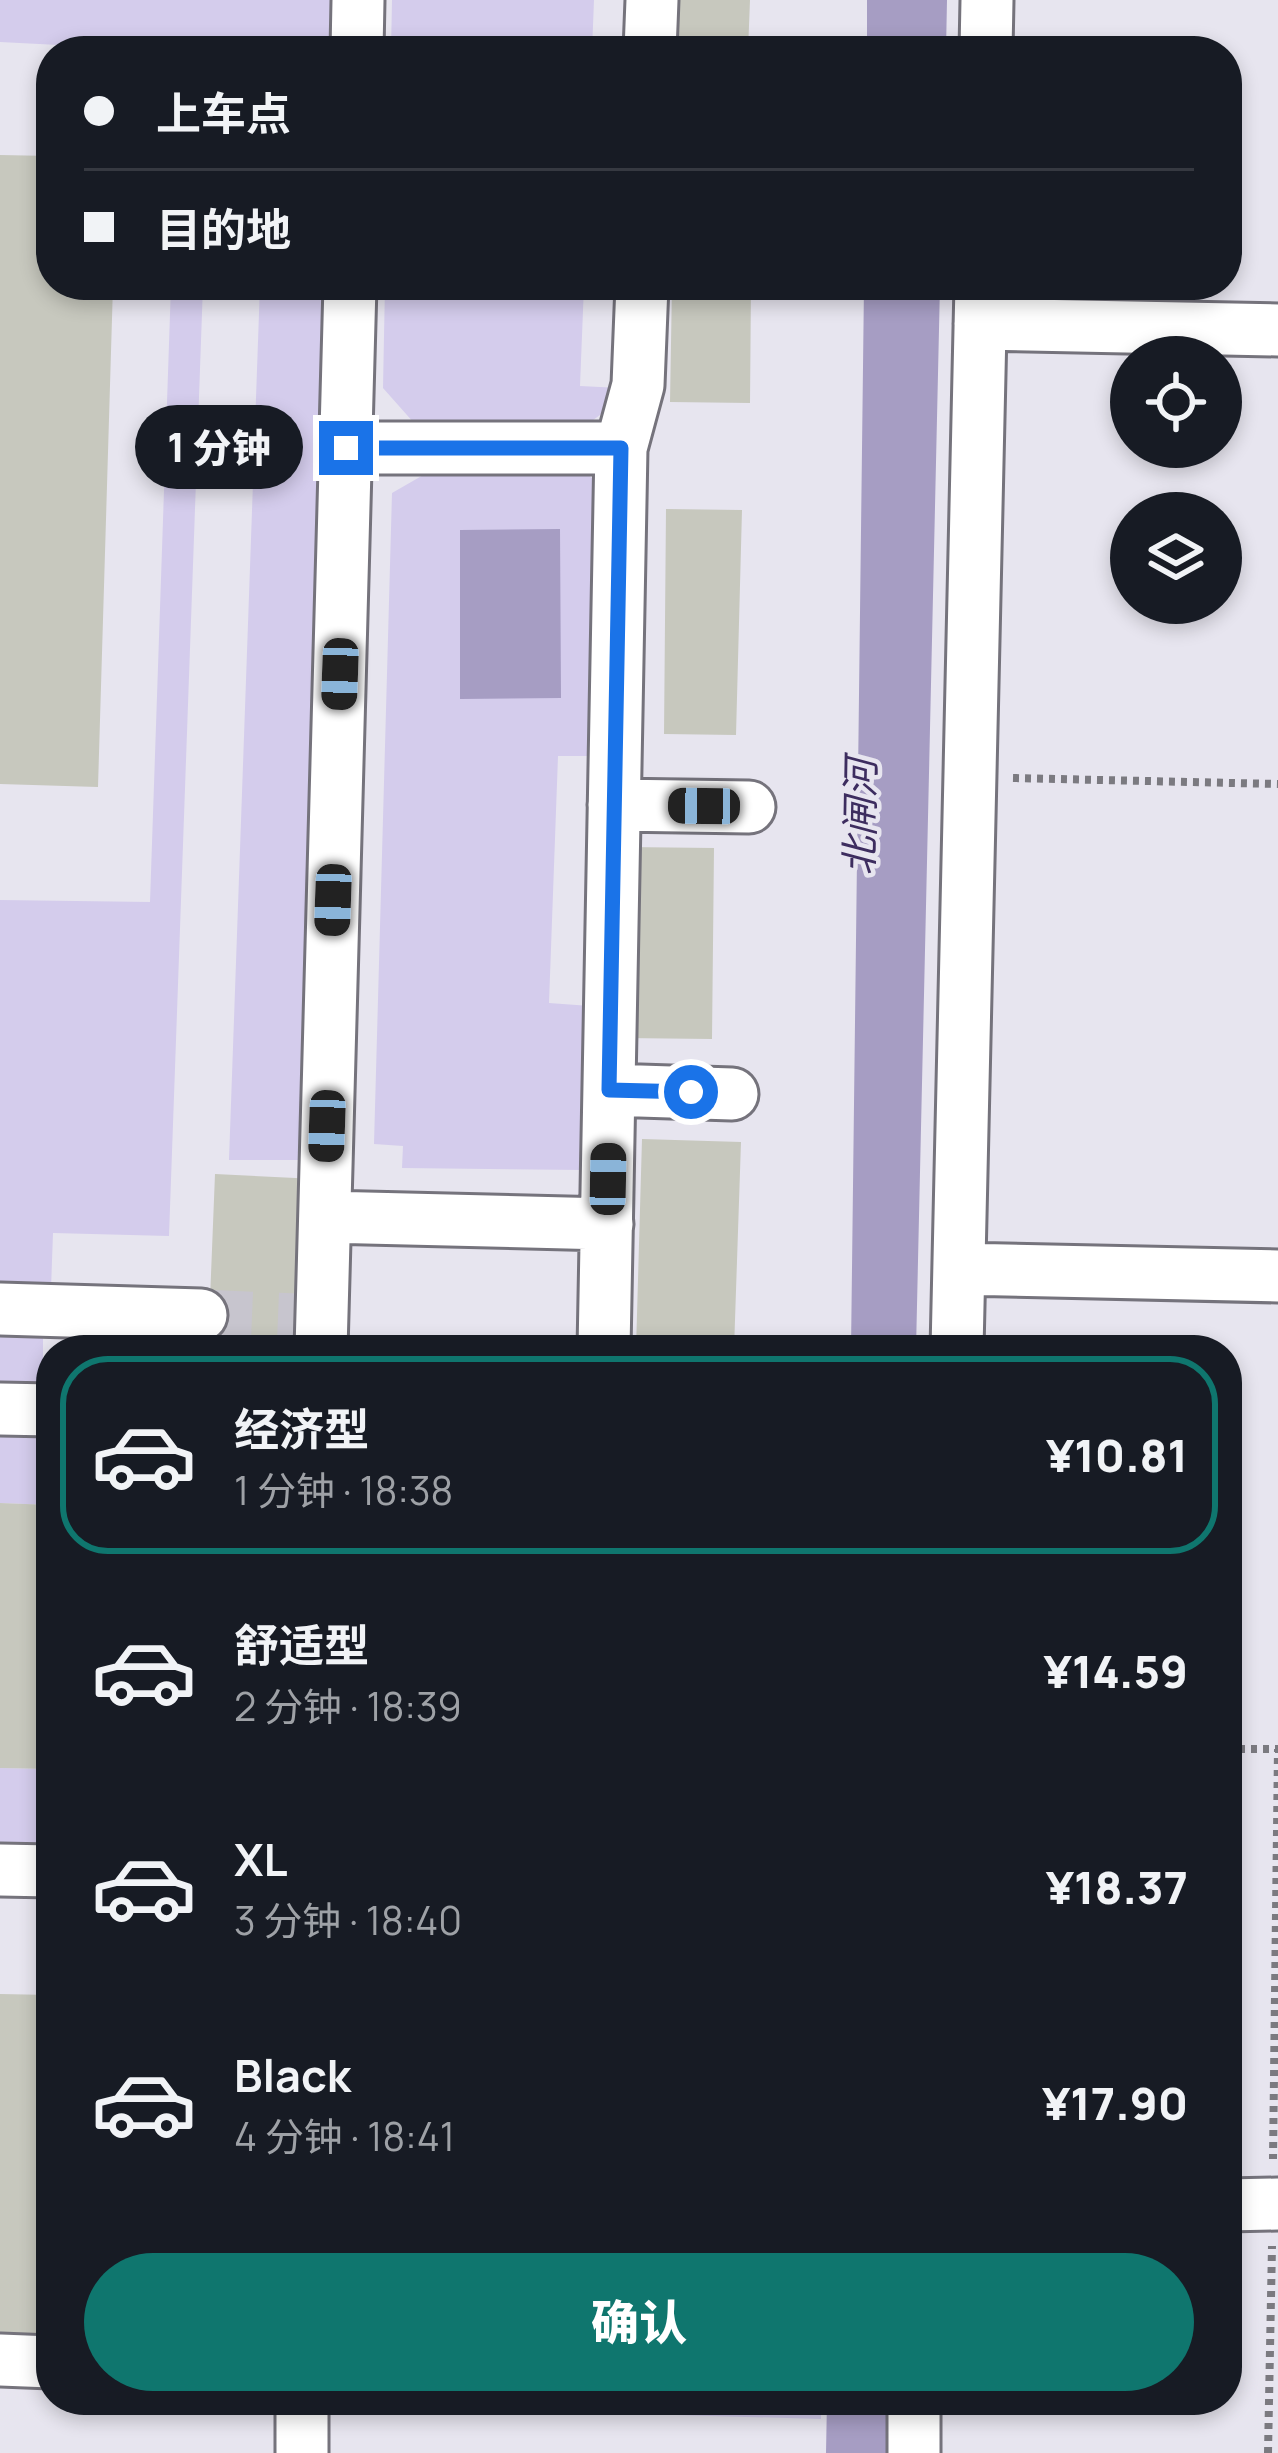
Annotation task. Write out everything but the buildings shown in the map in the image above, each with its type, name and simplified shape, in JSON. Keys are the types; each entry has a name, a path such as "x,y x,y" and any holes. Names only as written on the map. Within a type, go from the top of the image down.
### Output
{"street":[{"path":"357,36 358,0"},
{"path":"651,36 652,0"},
{"path":"986,36 987,0"},
{"path":"321,1335 350,300"},
{"path":"604,1335 621,448 638,385 641,300"},
{"path":"957,1335 981,304 1278,330"},
{"path":"346,448 621,448"},
{"path":"614,805 749,807"},
{"path":"609,1090 732,1094"},
{"path":"325,1216 607,1224"},
{"path":"959,1269 1278,1276"},
{"path":"0,1309 201,1316"},
{"path":"0,1409 36,1410"},
{"path":"0,1870 36,1871"},
{"path":"0,2360 36,2361"},
{"path":"302,2415 302,2453"},
{"path":"914,2415 914,2453"}],"path":[{"path":"970,777 1278,784"},
{"path":"1242,1749 1278,1749 1259,2204 1268,2453"}],"shaded area":[{"path":"0,0 337,0 336,36 36,36 36,44 0,42"},
{"path":"392,0 594,0 593,36 391,36"},
{"path":"170,300 202,300 169,1236 53,1233 51,1289 0,1287 0,900 150,902"},
{"path":"259,300 328,300 300,1160 229,1160"},
{"path":"385,300 583,300 580,386 620,388 600,415 578,431 422,432 383,388"},
{"path":"572,461 608,492 598,756 558,756 549,1003 590,1006 584,1170 402,1168 403,1146 374,1144 392,493 439,466"},
{"path":"0,1334 36,1336 36,1392 0,1391"},
{"path":"0,1424 36,1425 36,1504 0,1503"},
{"path":"0,1768 36,1769 36,1850 0,1850"},
{"path":"677,2415 821,2415 821,2419"}],"water":[{"path":"867,0 947,0 946,36 867,36"},
{"name":"北闸河","path":"864,300 940,300 916,1335 851,1335"},
{"path":"560,529 561,698 460,699 460,530"},
{"path":"827,2415 890,2415 889,2453 826,2453"}],"tunnel":[{"path":"201,1315 322,1320"}],"route":[{"path":"346,448 621,448 609,1090 691,1092"}]}
